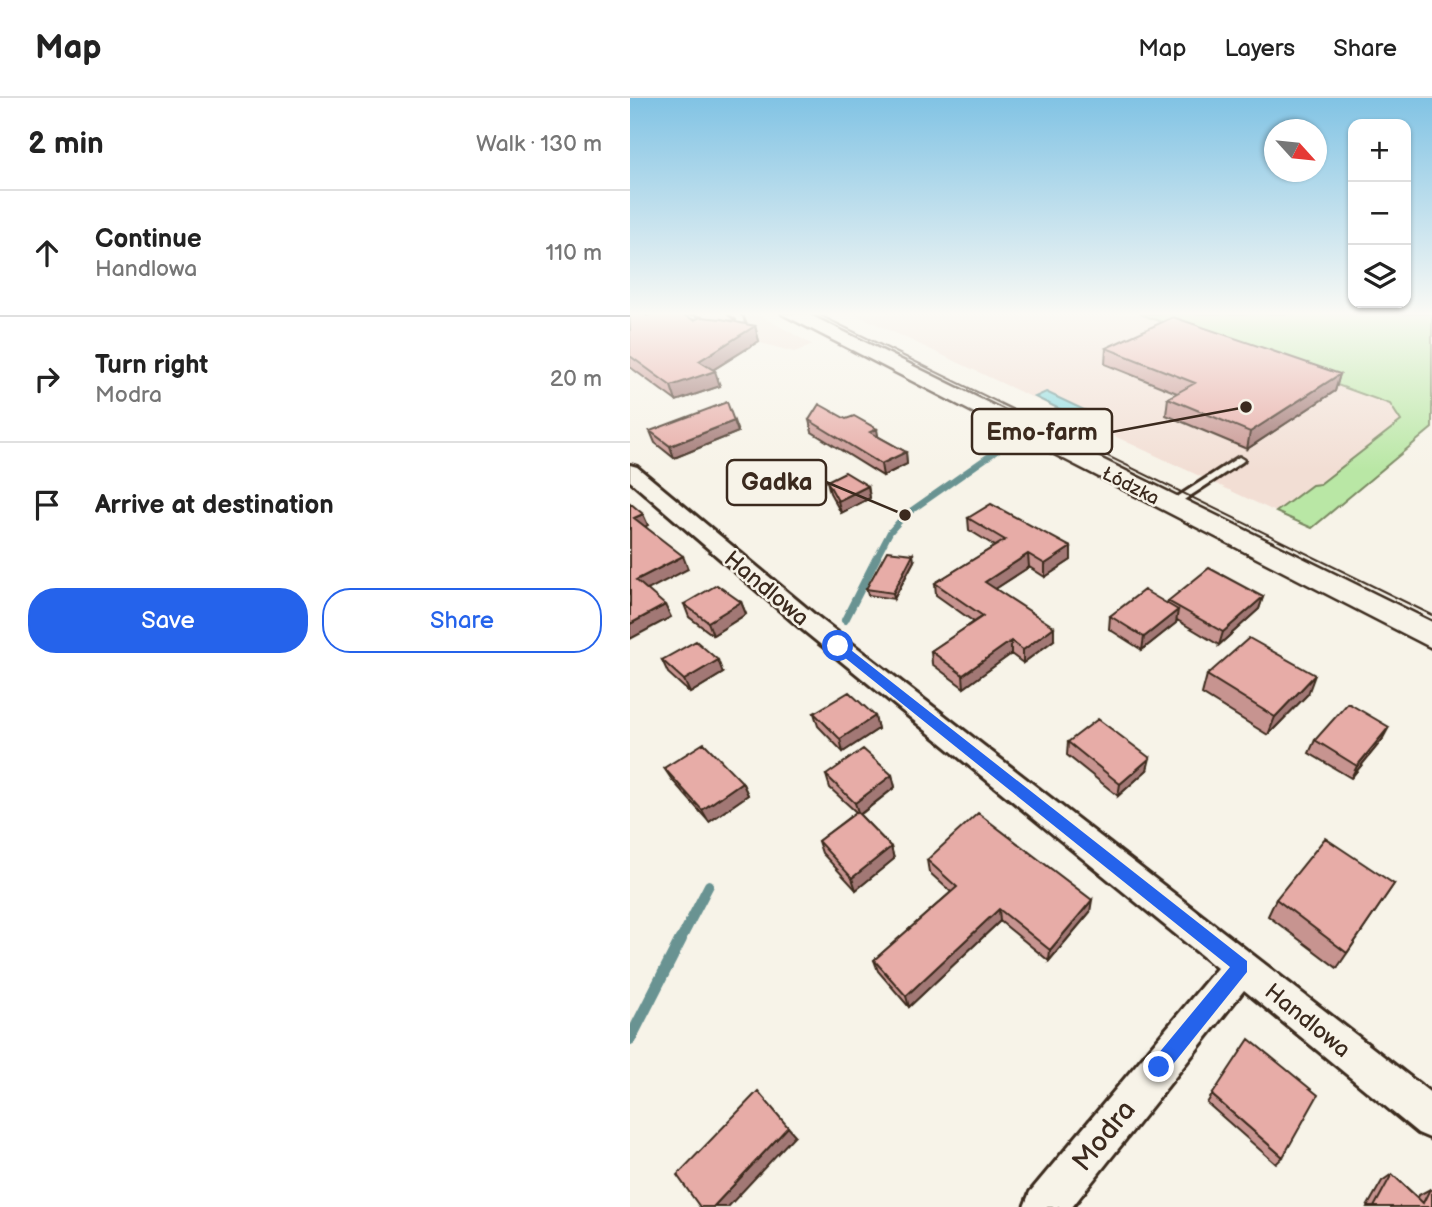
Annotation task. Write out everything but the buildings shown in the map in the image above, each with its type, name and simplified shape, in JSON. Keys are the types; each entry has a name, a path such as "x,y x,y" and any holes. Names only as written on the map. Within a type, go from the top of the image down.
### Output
{"main road":[{"name":"Łódzka","path":"894,366 1432,636"}],"street":[{"name":"Handlowa","path":"630,471 834,644 1432,1119"},
{"name":"Modra","path":"1045,1207 1241,966"}],"lane":[{"path":"1170,505 1238,460"}],"shaded area":[{"path":"707,366 720,366 711,371"},
{"path":"965,366 1284,366 1390,404 1402,421 1320,484 1312,485 1276,512"}],"green space":[{"path":"1284,366 1432,366 1432,428 1312,528 1276,512 1312,485 1320,484 1401,421 1390,404"}],"water":[{"path":"1046,392 1095,415 1084,421 1035,397"}],"waterway":[{"path":"876,559 890,532 905,515 1005,445"},
{"path":"845,620 877,557"},
{"path":"680,941 709,885"},
{"path":"630,1039 681,939"}],"tram line":[{"path":"924,366 1432,615"}],"place":[{"name":"Emo-farm","path":"1246,407"},
{"name":"Gadka","path":"905,515"}],"route":[{"path":"838,646 1241,966 1159,1067"}]}
